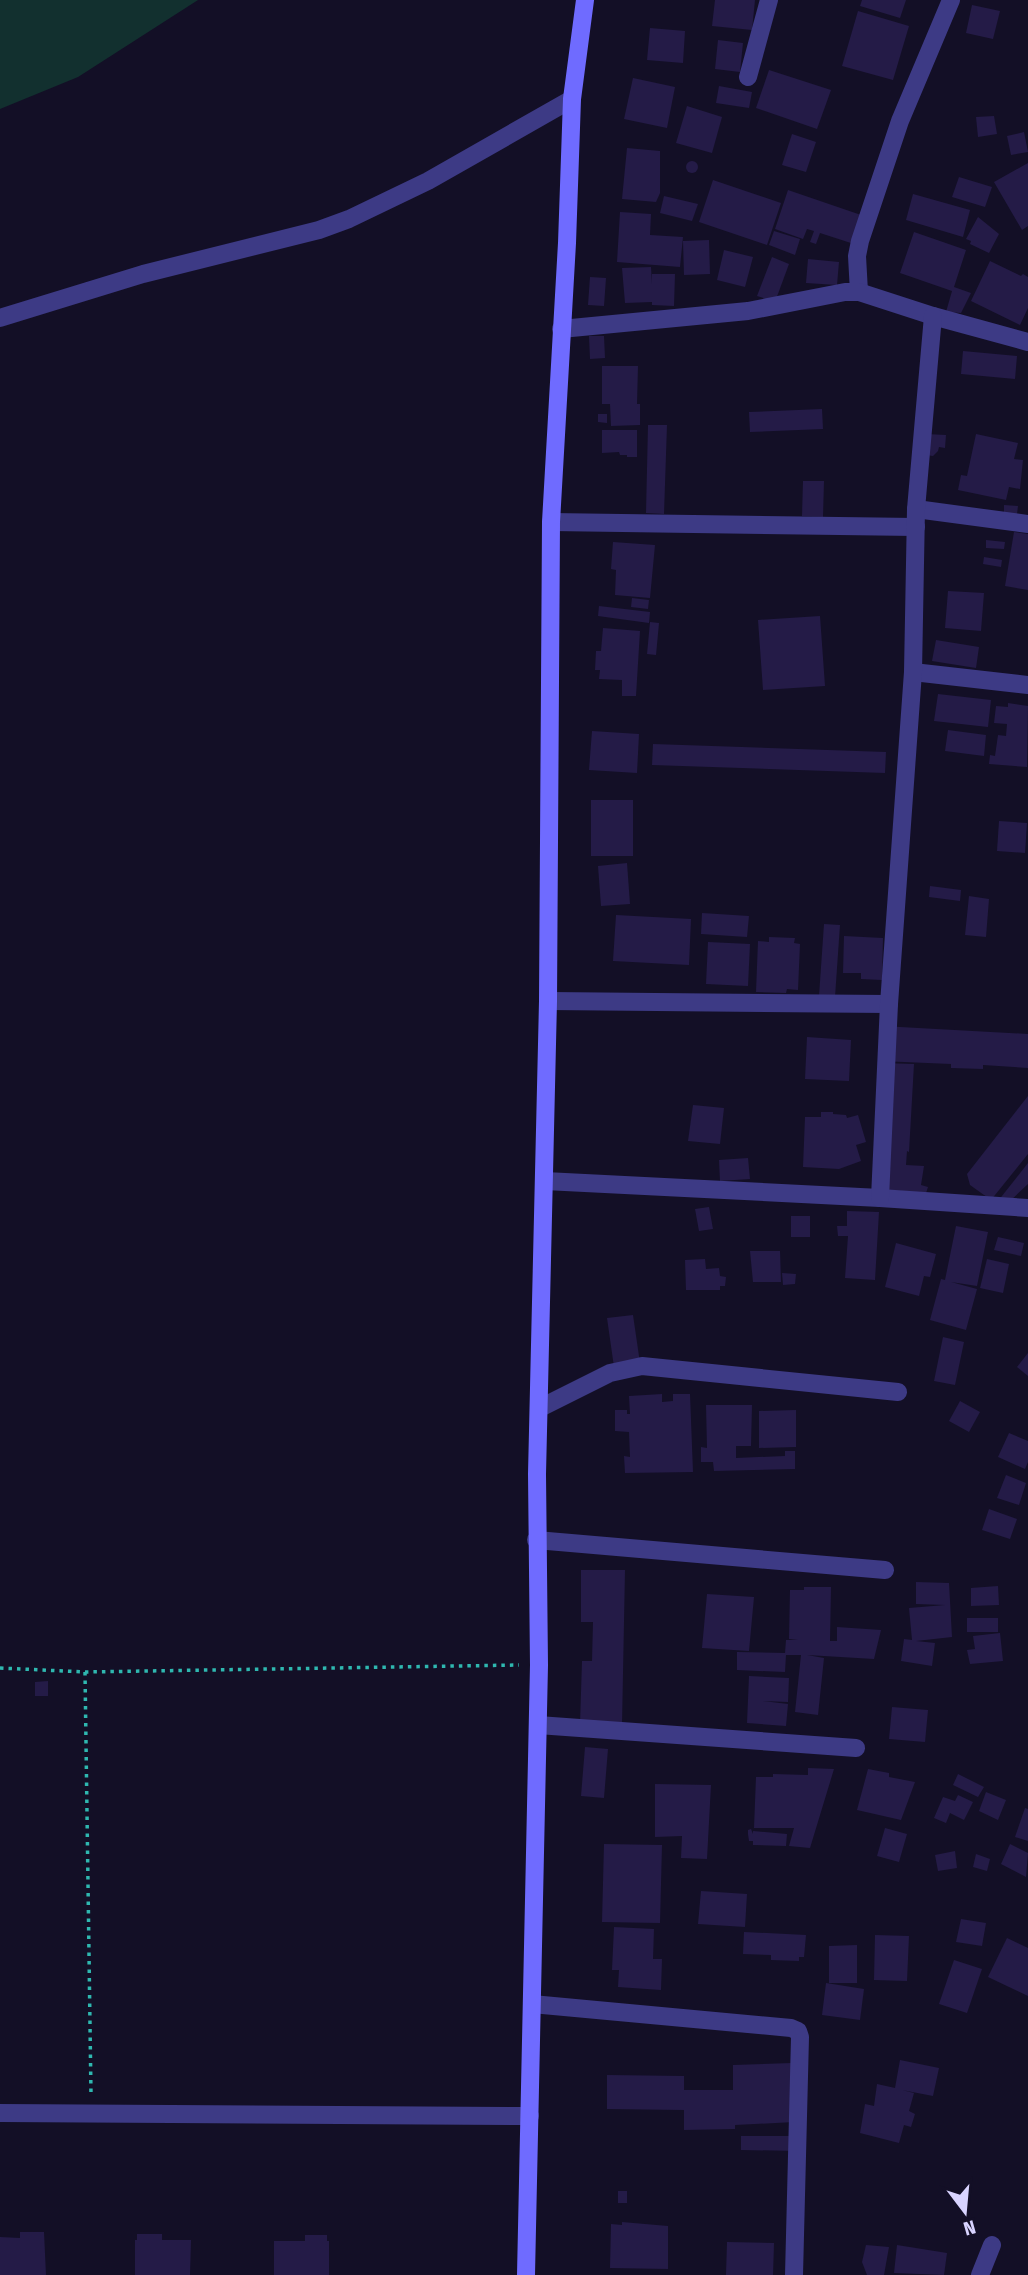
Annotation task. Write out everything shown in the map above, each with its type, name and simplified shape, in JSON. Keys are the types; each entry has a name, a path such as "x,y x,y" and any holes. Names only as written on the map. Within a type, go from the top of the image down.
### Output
{"main road":[{"path":"526,2275 539,1665 536,1540 548,1001 551,522 567,243 572,99 585,0"}],"street":[{"path":"748,77 769,0"},
{"path":"859,292 857,256 860,241 900,121 951,0"},
{"path":"0,318 143,274 318,230 349,219 428,181 572,99"},
{"path":"561,329 748,310 845,292 859,292 1028,342"},
{"path":"880,1198 889,1004 913,672 916,518 933,316"},
{"path":"551,522 916,518 1028,524"},
{"path":"913,672 1028,685"},
{"path":"548,1001 889,1004"},
{"path":"545,1181 1028,1208"},
{"path":"540,1408 610,1373 642,1366 898,1392"},
{"path":"536,1540 885,1570"},
{"path":"538,1725 856,1748"},
{"path":"532,2004 792,2028 798,2031 794,2275"},
{"path":"0,2113 530,2116"},
{"path":"980,2275 992,2245"}],"path":[{"path":"0,1668 85,1672 539,1665"},
{"path":"85,1672 92,2114"}],"green space":[{"path":"0,0 198,0 78,77 0,109"}],"building":[{"path":"715,0 755,0 752,30 712,26"},
{"path":"862,0 906,0 900,18 860,6"},
{"path":"972,5 1000,11 993,39 966,33"},
{"path":"858,11 909,26 893,80 842,66"},
{"path":"650,28 685,31 683,63 647,60"},
{"path":"718,40 743,43 740,72 715,69"},
{"path":"769,70 831,90 817,129 756,108"},
{"path":"633,78 675,87 667,128 624,119"},
{"path":"719,86 752,92 749,108 716,103"},
{"path":"687,106 722,117 712,153 676,143"},
{"path":"994,116 997,134 978,137 976,117"},
{"path":"1024,132 1028,152 1011,155 1007,136"},
{"path":"792,134 816,142 806,172 782,165"},
{"path":"627,148 660,151 660,193 656,202 622,199"},
{"path":"692,161 698,167 692,173 686,167"},
{"path":"1028,163 1028,226 1022,230 994,182"},
{"path":"959,177 992,187 985,207 952,197"},
{"path":"713,180 781,203 767,245 699,222"},
{"path":"788,190 864,216 854,244 820,233 816,244 810,242 814,231 807,229 803,239 775,229"},
{"path":"913,194 970,210 963,237 906,220"},
{"path":"664,196 698,204 692,221 660,213"},
{"path":"620,212 651,214 650,235 683,237 680,267 617,262"},
{"path":"978,217 999,234 989,253 970,244 971,241 966,239"},
{"path":"774,231 800,239 795,255 769,245"},
{"path":"914,232 966,250 954,287 971,293 961,313 946,312 952,291 900,273"},
{"path":"709,240 710,274 684,275 683,241"},
{"path":"724,250 753,257 745,287 717,280"},
{"path":"772,257 789,264 775,302 757,296"},
{"path":"808,259 839,262 837,285 806,283"},
{"path":"990,261 1028,277 1028,308 1020,325 971,301"},
{"path":"651,267 652,284 652,274 675,274 674,306 652,305 652,302 625,303 622,268"},
{"path":"590,277 606,278 604,306 588,305"},
{"path":"589,336 604,336 605,358 590,359"},
{"path":"963,351 1017,356 1015,379 961,374"},
{"path":"602,366 638,366 637,404 640,404 640,425 611,426 610,404 602,404"},
{"path":"822,409 823,429 750,432 749,412"},
{"path":"598,414 607,414 607,423 598,422"},
{"path":"648,425 667,425 664,514 646,513"},
{"path":"602,430 637,430 637,457 627,457 619,452 602,453"},
{"path":"926,434 946,435 945,448 939,447 933,456 926,455"},
{"path":"976,434 1018,443 1014,459 1023,460 1020,489 1009,487 1006,500 958,490 961,475 967,476"},
{"path":"803,481 824,481 823,517 802,516"},
{"path":"1004,505 1018,506 1017,514 1004,513"},
{"path":"1014,532 1028,534 1028,590 1005,586"},
{"path":"986,540 1005,542 1004,549 986,548"},
{"path":"613,542 655,545 650,598 615,595 616,570 611,569"},
{"path":"984,557 1002,560 1001,567 983,564"},
{"path":"948,591 984,593 981,631 945,628"},
{"path":"632,598 649,600 648,609 631,607"},
{"path":"599,606 650,612 649,623 598,616"},
{"path":"820,616 825,686 763,690 758,620"},
{"path":"650,622 659,623 656,655 647,654"},
{"path":"603,628 640,631 636,696 622,696 622,680 599,679 600,670 595,670 596,651 601,651"},
{"path":"936,640 979,647 976,668 932,661"},
{"path":"938,694 991,700 988,727 934,721"},
{"path":"1008,703 1028,706 1027,767 989,764 990,755 995,756 998,735 1006,736 1007,724 994,723 996,706 1008,707"},
{"path":"948,730 986,735 984,756 945,751"},
{"path":"592,731 639,734 637,773 589,770"},
{"path":"653,744 886,752 885,773 652,765"},
{"path":"591,800 633,800 633,856 591,856"},
{"path":"999,821 1027,823 1025,853 997,851"},
{"path":"627,863 630,904 601,906 598,866"},
{"path":"930,886 961,890 960,901 929,897"},
{"path":"969,896 989,899 986,937 965,935"},
{"path":"702,913 749,916 747,937 701,934"},
{"path":"616,915 691,919 689,965 613,961"},
{"path":"824,924 840,925 835,997 819,996"},
{"path":"844,936 883,938 882,980 861,979 861,973 843,973"},
{"path":"769,937 795,938 794,943 800,944 798,990 787,989 786,993 756,992 758,941 769,942"},
{"path":"708,942 750,944 748,986 706,984"},
{"path":"882,1026 1028,1034 1028,1068 983,1065 983,1069 951,1068 951,1064 880,1061"},
{"path":"807,1037 851,1040 849,1081 805,1079"},
{"path":"880,1063 914,1064 906,1165 924,1166 921,1185 928,1187 926,1193 876,1189"},
{"path":"1028,1096 1028,1154 991,1200 970,1185 967,1174"},
{"path":"693,1105 724,1108 720,1144 688,1141"},
{"path":"821,1112 846,1115 847,1118 858,1115 866,1142 856,1145 861,1161 839,1169 803,1167 805,1117 821,1117"},
{"path":"748,1158 750,1179 720,1181 719,1160"},
{"path":"1028,1163 1028,1184 1009,1202 998,1201"},
{"path":"709,1207 713,1229 699,1231 695,1209"},
{"path":"847,1211 879,1212 875,1280 845,1278 848,1236 838,1236 837,1226 847,1226"},
{"path":"791,1216 810,1216 810,1237 791,1237"},
{"path":"956,1226 988,1232 977,1286 951,1282 977,1289 966,1330 930,1320 941,1279 945,1280"},
{"path":"998,1237 1024,1243 1021,1256 994,1250"},
{"path":"896,1243 936,1254 930,1277 924,1276 919,1296 885,1287"},
{"path":"750,1251 780,1251 781,1282 753,1282"},
{"path":"705,1259 706,1269 719,1268 720,1276 726,1277 725,1286 720,1286 720,1290 686,1290 685,1260"},
{"path":"987,1259 1009,1264 1003,1293 980,1288"},
{"path":"782,1273 796,1274 795,1284 783,1285"},
{"path":"633,1315 640,1363 614,1367 607,1318"},
{"path":"943,1337 964,1342 955,1385 934,1381"},
{"path":"1028,1353 1028,1376 1017,1367"},
{"path":"662,1394 662,1402 673,1401 673,1394 690,1394 693,1472 625,1473 624,1456 630,1457 629,1432 615,1431 615,1410 627,1410 627,1414 630,1414 629,1396"},
{"path":"960,1401 980,1412 969,1432 949,1421"},
{"path":"706,1405 752,1405 751,1446 736,1446 736,1458 785,1456 785,1451 795,1451 795,1469 714,1471 713,1462 701,1462 701,1447 707,1448"},
{"path":"796,1410 796,1447 759,1448 759,1411"},
{"path":"1009,1433 1028,1441 1028,1462 1025,1469 998,1457"},
{"path":"1006,1475 1026,1483 1019,1505 997,1498"},
{"path":"989,1509 1017,1519 1010,1539 982,1530"},
{"path":"581,1570 625,1570 622,1725 580,1724 582,1661 592,1661 593,1622 581,1622"},
{"path":"916,1582 949,1583 952,1637 916,1641 935,1643 932,1666 901,1661 904,1639 912,1640 909,1608 945,1605 916,1604"},
{"path":"998,1586 999,1605 971,1606 971,1588"},
{"path":"804,1587 831,1587 830,1641 837,1641 837,1627 881,1630 874,1659 807,1655 824,1658 818,1715 795,1712 801,1655 786,1655 785,1672 737,1670 737,1652 785,1653 786,1640 798,1640 789,1639 790,1590 804,1590"},
{"path":"707,1594 754,1597 749,1651 702,1648"},
{"path":"967,1618 998,1618 998,1632 967,1632"},
{"path":"1000,1633 1003,1661 970,1664 967,1650 975,1649 973,1636"},
{"path":"749,1676 789,1678 788,1702 763,1701 788,1704 786,1726 747,1723"},
{"path":"48,1681 48,1696 35,1696 35,1682"},
{"path":"892,1707 928,1710 925,1742 889,1739"},
{"path":"585,1747 608,1749 604,1798 581,1796"},
{"path":"808,1768 834,1769 810,1848 789,1846 794,1828 754,1828 756,1777 773,1777 773,1774 808,1775"},
{"path":"868,1769 889,1773 889,1777 915,1782 901,1820 857,1810"},
{"path":"958,1774 984,1787 978,1797 953,1785"},
{"path":"655,1784 711,1785 707,1859 681,1858 682,1836 655,1837"},
{"path":"986,1792 1006,1800 998,1820 979,1811"},
{"path":"958,1795 973,1802 964,1820 950,1813 946,1823 934,1818 943,1797 955,1801"},
{"path":"1025,1808 1028,1809 1028,1841 1015,1837"},
{"path":"885,1828 907,1834 899,1862 877,1856"},
{"path":"751,1829 753,1834 753,1831 787,1834 786,1846 753,1845 748,1834"},
{"path":"604,1844 662,1845 660,1923 602,1922"},
{"path":"1010,1844 1028,1853 1026,1877 1001,1864"},
{"path":"955,1851 957,1868 938,1871 935,1855"},
{"path":"976,1854 990,1859 987,1871 973,1867"},
{"path":"701,1891 747,1894 745,1927 698,1924"},
{"path":"961,1919 986,1923 982,1946 956,1942"},
{"path":"614,1927 654,1929 653,1959 662,1959 661,1990 618,1987 619,1970 612,1970"},
{"path":"744,1932 806,1935 804,1957 799,1957 799,1961 771,1960 771,1955 743,1954"},
{"path":"875,1935 909,1936 907,1981 874,1980"},
{"path":"1007,1938 1028,1948 1028,1996 988,1977"},
{"path":"857,1945 857,1983 829,1983 829,1946"},
{"path":"954,1960 982,1969 967,2013 939,2004"},
{"path":"826,1983 864,1989 860,2020 822,2015"},
{"path":"900,2060 939,2068 933,2096 902,2090 914,2093 909,2111 915,2114 911,2127 904,2125 899,2143 860,2133 865,2104 874,2106 877,2084 895,2088"},
{"path":"792,2063 794,2122 735,2125 735,2129 684,2130 684,2110 607,2109 607,2075 684,2076 684,2090 733,2090 733,2065"},
{"path":"741,2136 800,2136 800,2151 741,2150"},
{"path":"618,2191 627,2191 627,2203 618,2203"},
{"path":"622,2222 668,2226 668,2269 610,2268 611,2224 622,2225"},
{"path":"20,2232 44,2232 46,2275 0,2275 0,2237 20,2238"},
{"path":"137,2234 162,2234 162,2240 191,2240 190,2275 135,2275"},
{"path":"305,2235 327,2235 329,2275 274,2275 274,2241 305,2241"},
{"path":"727,2242 774,2243 773,2275 726,2275"},
{"path":"866,2245 889,2247 884,2275 867,2275 862,2262"},
{"path":"897,2245 947,2253 944,2275 894,2273"}]}
